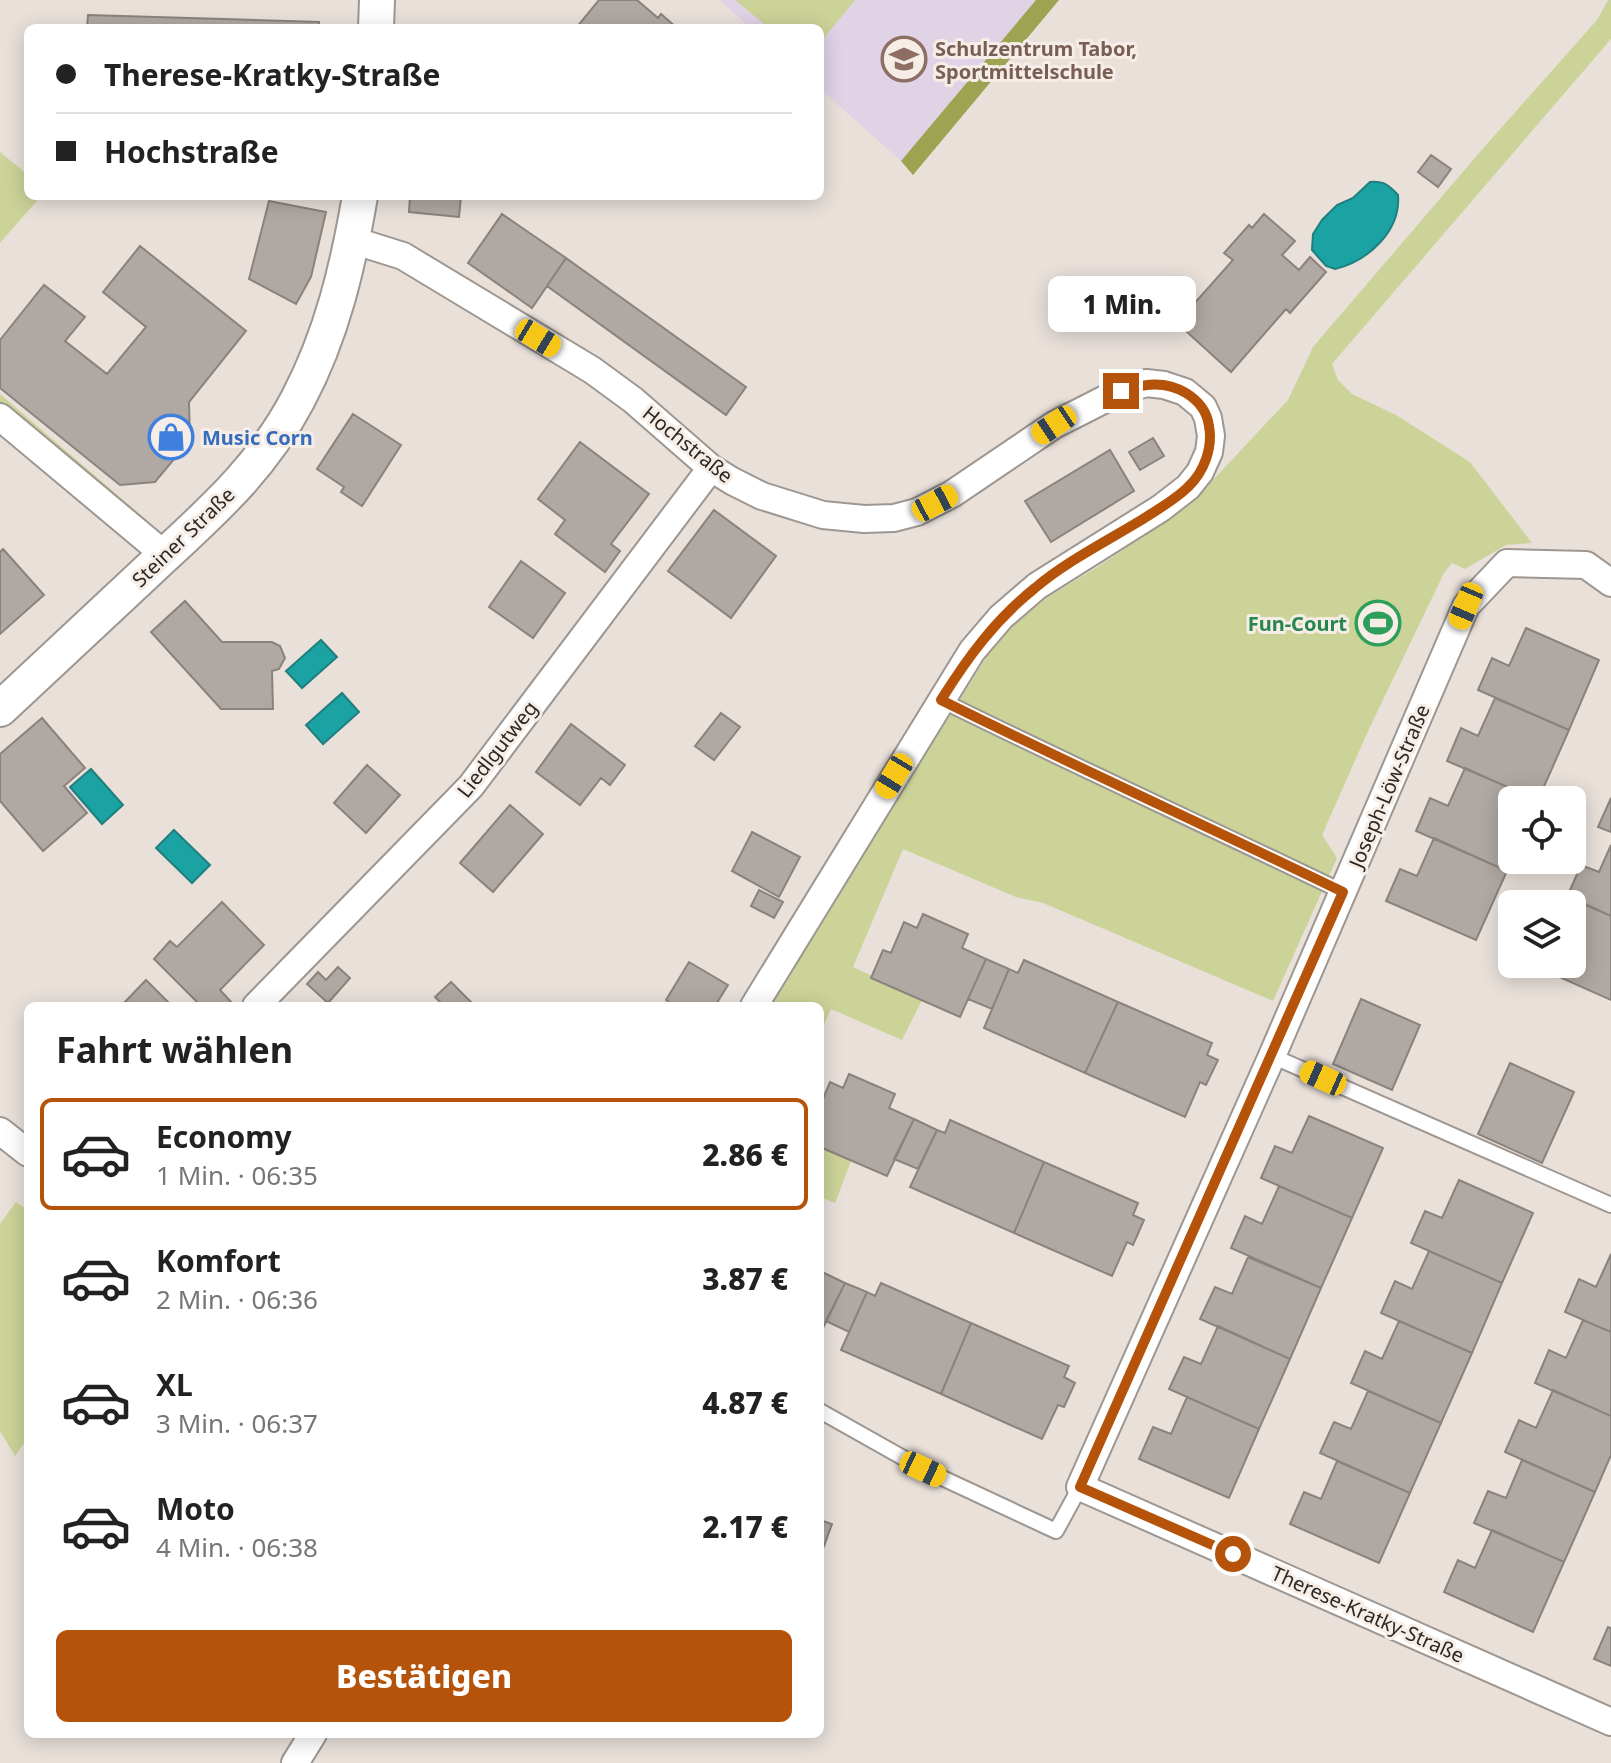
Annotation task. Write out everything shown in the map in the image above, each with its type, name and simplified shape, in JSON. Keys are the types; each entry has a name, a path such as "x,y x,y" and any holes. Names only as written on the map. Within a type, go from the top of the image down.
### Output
{"street":[{"path":"376,24 377,0"},
{"name":"Steiner Straße","path":"0,709 212,514 274,439 298,400 336,310 359,200"},
{"name":"Hochstraße","path":"352,240 403,256 592,370 633,400 711,468 762,496 823,515 894,518 917,512 952,494 1054,425 1121,391 1146,383 1185,392 1203,407 1211,436 1209,452 1200,472 1188,487 1025,596 1001,617 972,651 756,1002"},
{"path":"0,417 165,555"},
{"name":"Liedlgutweg","path":"260,1002 471,786 711,468"},
{"name":"Joseph-Löw-Straße","path":"1080,1487 1272,1056 1466,606 1507,563 1586,565 1611,583"},
{"path":"0,1131 24,1150"},
{"name":"Therese-Kratky-Straße","path":"1080,1487 1611,1722"},
{"path":"295,1763 311,1738"}],"lane":[{"path":"941,700 1343,892"},
{"path":"1272,1056 1611,1205"},
{"path":"824,1413 923,1469 1056,1531 1080,1487"}],"shaded area":[{"name":"Schulzentrum Tabor, Sportmittelschule","path":"719,0 1036,0 901,161 824,93 824,24 746,24"}],"green space":[{"path":"735,0 855,0 824,38 824,24 764,24"},
{"path":"1036,0 1059,0 913,175 901,161"},
{"path":"1608,0 1611,0 1611,39 1332,364 1338,380 1352,394 1396,415 1470,462 1532,543 1506,545 1465,569 1452,563 1444,573 1322,835 1337,858 1273,1001 1043,903 1016,897 903,849 853,967 922,1000 902,1040 831,1009 824,1025 824,1002 771,1002 992,648 1014,624 1046,598 1184,509 1213,480 1288,400 1313,347 1597,20"},
{"path":"0,152 24,172 24,200 38,200 0,243"},
{"path":"0,394 150,523 145,527 0,407"},
{"path":"824,1149 851,1161 835,1203 824,1199"},
{"path":"16,1202 24,1207 24,1444 15,1456 0,1431 0,1224"}],"water":[{"path":"1370,182 1386,184 1398,195 1394,221 1370,252 1335,269 1326,266 1312,250 1313,234 1337,205 1353,198"},
{"path":"321,640 337,657 302,688 286,671"},
{"path":"342,693 359,712 323,744 306,725"},
{"path":"91,769 123,805 102,824 70,787"},
{"path":"174,830 210,865 192,883 156,848"}],"building":[{"path":"599,0 637,0 658,18 661,14 672,24 579,24"},
{"path":"88,15 319,22 319,24 87,24"},
{"path":"1431,155 1451,169 1438,187 1418,172"},
{"path":"410,200 461,200 459,217 409,212"},
{"path":"269,201 326,212 311,277 296,304 249,279"},
{"path":"502,214 566,258 532,308 468,263"},
{"path":"1264,214 1295,241 1282,255 1299,270 1310,257 1326,272 1290,313 1286,309 1231,372 1177,323 1233,260 1224,253 1249,225 1252,228"},
{"path":"140,246 246,331 189,402 190,440 155,482 120,485 0,388 0,340 44,285 85,317 65,341 107,374 146,327 103,292"},
{"path":"566,258 746,387 726,415 547,286"},
{"path":"353,414 401,445 362,506 341,492 344,487 317,469"},
{"path":"1153,438 1164,456 1140,470 1129,452"},
{"path":"580,442 649,494 611,544 620,551 605,572 555,534 565,520 538,499"},
{"path":"1110,450 1134,491 1051,542 1025,501"},
{"path":"714,510 776,556 731,618 668,571"},
{"path":"3,549 44,595 0,634 0,552"},
{"path":"521,561 565,593 533,638 489,607"},
{"path":"185,601 222,642 272,642 280,646 285,658 279,669 272,671 273,709 221,709 151,632"},
{"path":"1526,628 1599,660 1569,730 1478,690 1492,658 1509,666"},
{"path":"1495,698 1569,730 1544,786 1505,786 1447,761 1461,728 1478,736"},
{"path":"721,713 740,727 714,760 695,746"},
{"path":"42,718 85,768 64,786 87,813 43,851 0,801 0,754"},
{"path":"571,724 625,765 610,785 601,778 580,805 536,772"},
{"path":"367,765 400,795 366,833 334,803"},
{"path":"1465,768 1505,786 1498,786 1498,867 1416,831 1430,798 1448,806"},
{"path":"1611,798 1611,832 1598,827"},
{"path":"510,805 543,834 493,892 460,863"},
{"path":"752,832 800,857 779,897 732,871"},
{"path":"1434,838 1498,867 1498,874 1506,874 1476,940 1386,901 1400,869 1417,876"},
{"path":"1611,845 1611,916 1586,905 1586,890 1570,890 1577,874 1586,874 1586,867 1599,872"},
{"path":"759,890 783,902 774,918 751,906"},
{"path":"222,902 264,945 220,990 231,1002 197,1002 154,959 170,941 177,947"},
{"path":"1586,904 1611,916 1611,1000 1562,978 1586,978"},
{"path":"923,914 968,934 962,948 986,959 960,1017 871,978 883,950 891,953 904,922 917,928"},
{"path":"986,959 1009,969 992,1009 968,999"},
{"path":"1024,960 1118,1002 1085,1073 984,1028 1009,969 1018,973"},
{"path":"689,962 728,985 717,1002 666,1000"},
{"path":"338,967 350,978 329,1002 307,984 318,972 326,980"},
{"path":"146,980 168,1002 125,1002"},
{"path":"451,982 471,1002 440,1002 435,997"},
{"path":"1361,999 1420,1025 1392,1090 1333,1064"},
{"path":"1118,1002 1212,1043 1207,1055 1218,1060 1206,1085 1200,1082 1185,1117 1085,1073"},
{"path":"1510,1063 1574,1092 1542,1163 1478,1134"},
{"path":"849,1074 895,1094 889,1108 914,1119 887,1176 824,1149 824,1096 830,1082 843,1088"},
{"path":"1309,1116 1383,1148 1352,1218 1261,1178 1275,1146 1292,1153"},
{"path":"914,1119 937,1130 918,1169 894,1159"},
{"path":"950,1120 1044,1162 1014,1233 910,1187 937,1130 945,1133"},
{"path":"1044,1162 1138,1203 1133,1215 1144,1220 1133,1245 1127,1242 1112,1276 1014,1233"},
{"path":"1459,1180 1533,1213 1502,1283 1411,1243 1425,1211 1442,1218"},
{"path":"1279,1186 1352,1218 1321,1288 1231,1248 1245,1216 1262,1224"},
{"path":"1429,1251 1502,1283 1472,1353 1381,1313 1395,1281 1412,1289"},
{"path":"1611,1254 1611,1332 1565,1312 1579,1279 1596,1287"},
{"path":"1248,1257 1321,1288 1290,1359 1200,1319 1215,1287 1232,1294"},
{"path":"824,1273 845,1283 824,1326"},
{"path":"845,1283 867,1292 849,1332 826,1321"},
{"path":"881,1283 971,1323 941,1394 841,1350 867,1292 875,1296"},
{"path":"1583,1320 1611,1332 1611,1416 1535,1383 1549,1350 1566,1358"},
{"path":"1399,1321 1472,1353 1441,1423 1351,1383 1365,1351 1382,1359"},
{"path":"971,1323 1069,1366 1064,1377 1075,1383 1064,1407 1058,1405 1042,1439 941,1394"},
{"path":"1218,1326 1290,1359 1259,1429 1169,1389 1184,1357 1201,1364"},
{"path":"1553,1390 1611,1416 1611,1455 1595,1492 1505,1452 1519,1420 1536,1428"},
{"path":"1368,1391 1441,1423 1410,1493 1320,1453 1334,1422 1351,1429"},
{"path":"1187,1397 1259,1429 1229,1498 1139,1459 1153,1427 1171,1434"},
{"path":"1522,1460 1595,1492 1564,1562 1474,1523 1488,1491 1506,1498"},
{"path":"1337,1461 1410,1493 1379,1563 1290,1524 1304,1492 1321,1499"},
{"path":"824,1521 832,1524 824,1546"},
{"path":"1492,1530 1564,1562 1533,1632 1444,1592 1458,1560 1475,1568"},
{"path":"1608,1627 1611,1628 1611,1666 1594,1659"}],"place":[{"name":"Schulzentrum Tabor, Sportmittelschule","path":"904,59"},
{"name":"Music Corn","path":"171,437"},
{"name":"Fun-Court","path":"1378,623"}],"route":[{"path":"1121,391 1146,383 1164,385 1185,392 1203,407 1211,436 1209,452 1200,472 1188,487 1161,508 1037,586 1001,617 972,651 941,700 1343,892 1080,1487 1233,1554"}]}
